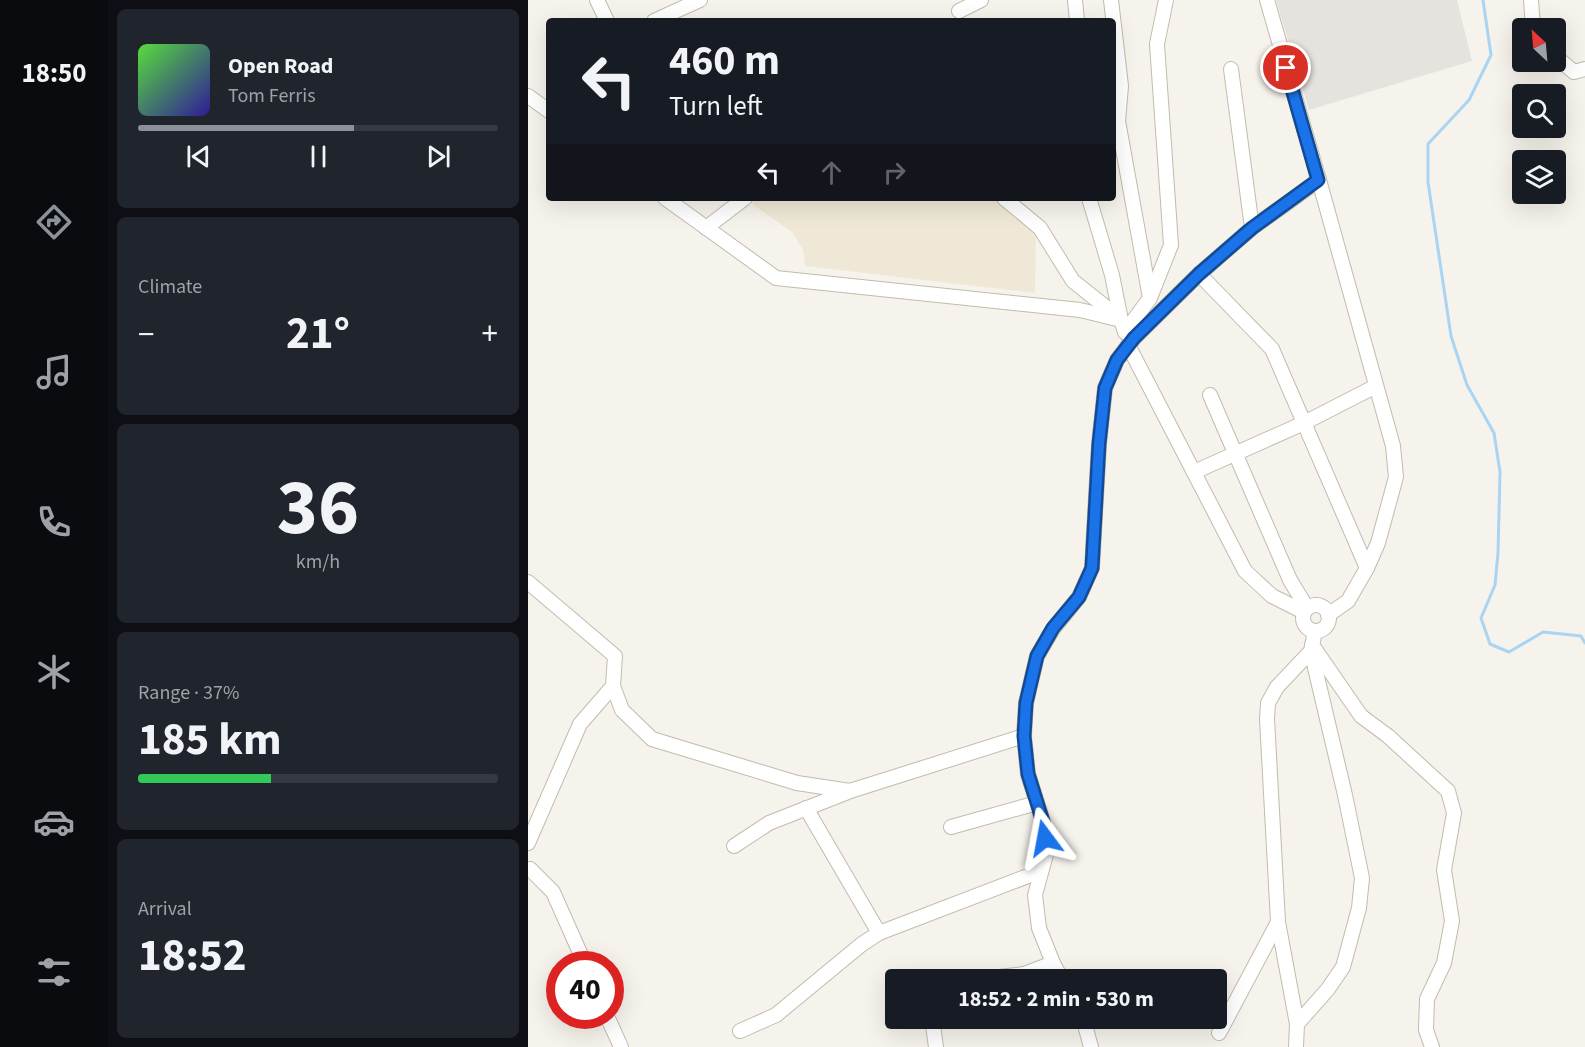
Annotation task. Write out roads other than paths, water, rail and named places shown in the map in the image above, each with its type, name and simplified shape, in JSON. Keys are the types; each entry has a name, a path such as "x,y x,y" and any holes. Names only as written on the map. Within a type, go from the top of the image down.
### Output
{"street":[{"path":"597,0 606,18"},
{"path":"659,18 686,3 700,0"},
{"path":"959,11 981,0"},
{"path":"1074,0 1077,18"},
{"path":"1111,0 1113,18"},
{"path":"1056,969 1039,928 1035,895 1047,851 1044,825 1028,774 1024,736 1026,703 1037,656 1053,628 1079,597 1092,568 1099,444 1105,388 1127,334 1150,298 1171,244 1157,44 1166,0"},
{"path":"1267,0 1393,446 1396,477 1378,543 1367,568 1348,601 1328,615 1325,626 1277,687 1268,703 1278,922 1297,1024 1296,1047"},
{"path":"1531,0 1532,18"},
{"path":"1116,43 1121,86 1118,121 1150,298"},
{"path":"1566,65 1574,72 1585,69"},
{"path":"1231,69 1252,228"},
{"path":"528,96 546,109"},
{"path":"1127,334 1252,228 1318,180"},
{"path":"669,201 776,278 1080,310 1127,334"},
{"path":"706,228 741,201"},
{"path":"1014,201 1040,228 1073,281 1127,334"},
{"path":"1090,201 1127,334 1245,571 1272,596 1306,610 1319,606 1328,615"},
{"path":"1199,274 1272,349 1367,568"},
{"path":"1194,472 1304,423 1376,386"},
{"path":"1210,395 1290,580 1306,610 1305,625 1313,642 1361,717 1388,735 1448,791 1455,813 1444,870 1452,921 1444,963 1427,999 1426,1030 1432,1047"},
{"path":"528,582 615,656 612,686 622,710 652,739 797,783 850,791"},
{"path":"1297,1024 1328,989 1343,967 1359,908 1362,878 1313,642"},
{"path":"528,843 533,817 580,724 612,686"},
{"path":"734,846 769,824 850,791 1024,736"},
{"path":"951,827 1037,803"},
{"path":"806,808 879,933"},
{"path":"530,869 553,892 579,951"},
{"path":"740,1031 776,1015 862,944 879,933 1041,871"},
{"path":"1219,1033 1278,922"},
{"path":"1037,969 1053,963"},
{"path":"613,1029 621,1047"},
{"path":"934,1029 936,1047"},
{"path":"1086,1029 1091,1047"}],"waterway":[{"path":"1483,0 1491,55 1469,100 1428,144 1428,182 1451,336 1467,385 1494,433 1500,472 1495,585 1481,618 1490,644 1509,652 1543,632 1581,636 1585,643"}]}
